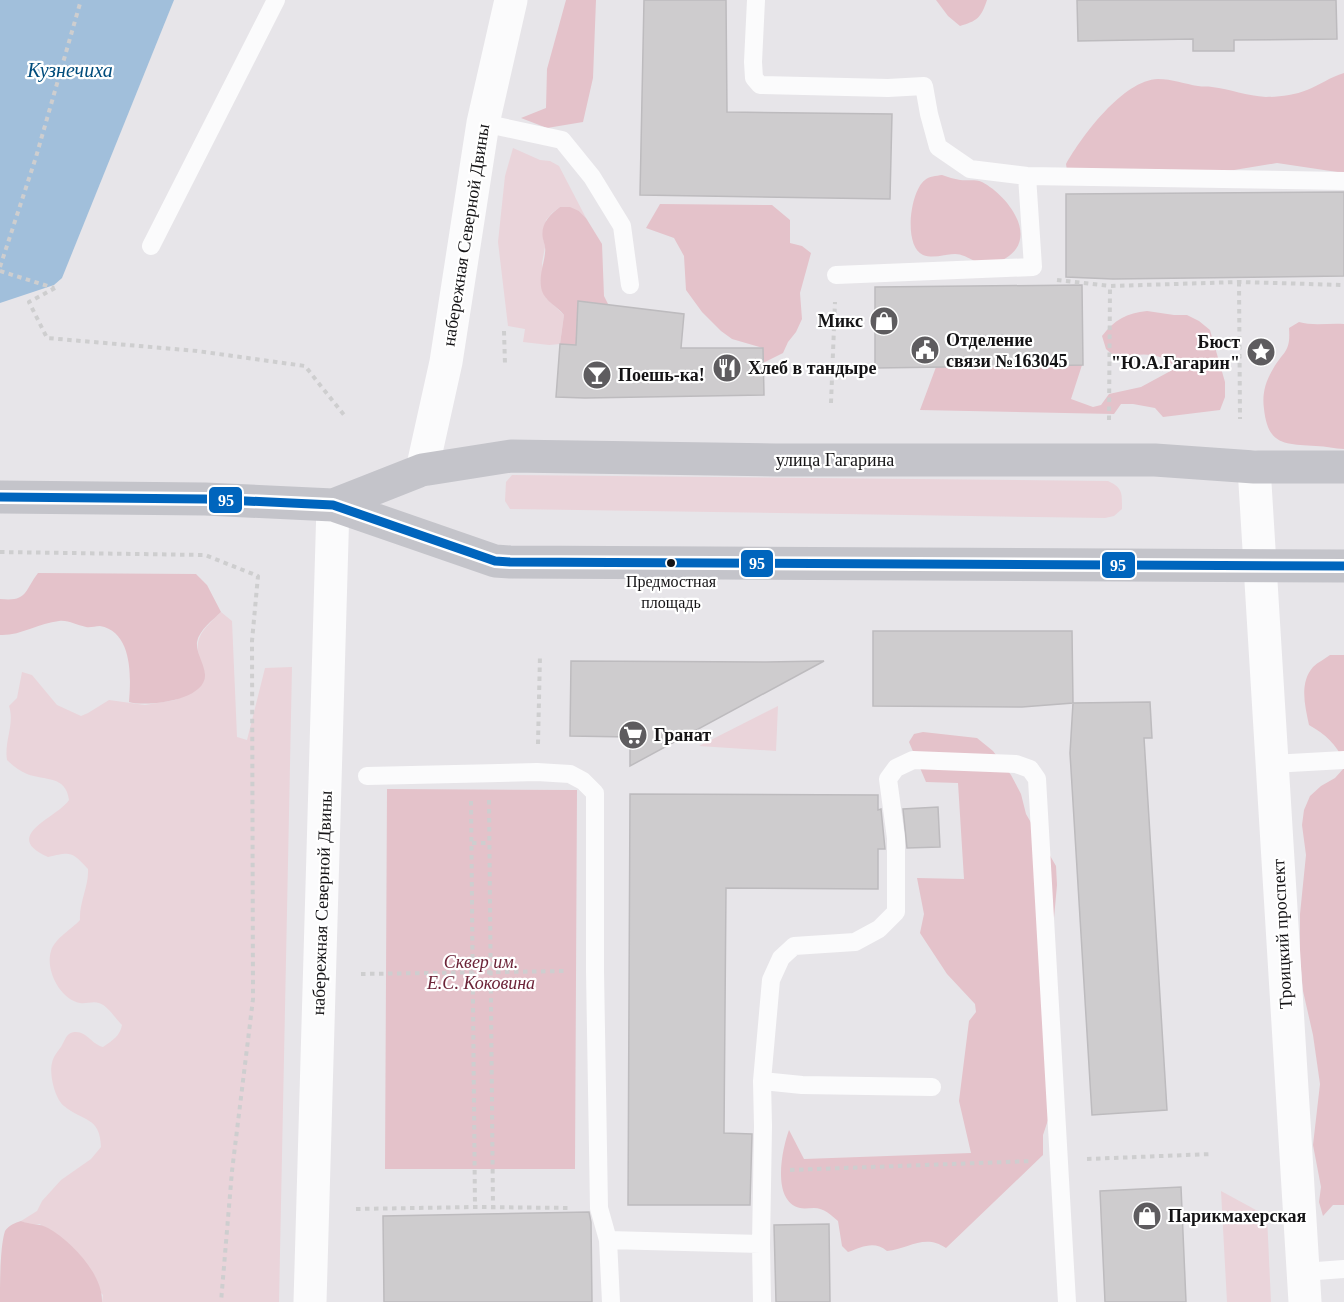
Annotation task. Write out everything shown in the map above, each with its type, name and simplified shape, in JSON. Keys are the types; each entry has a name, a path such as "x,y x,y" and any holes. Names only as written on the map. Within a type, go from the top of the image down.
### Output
{"main road":[{"name":"улица Гагарина","path":"333,505 422,470 511,456 775,460 1155,460 1254,467 1344,467"},
{"name":"улица Гагарина","path":"0,497 205,499 333,505 495,561 1344,566"}],"street":[{"name":"набережная Северной Двины","path":"422,470 446,362 483,123 511,0"},
{"name":"Троицкий проспект","path":"1254,467 1304,1287"},
{"name":"набережная Северной Двины","path":"310,1302 333,505"}],"lane":[{"path":"151,246 276,0"},
{"path":"756,0 753,62 754,78 760,85 888,88 924,86 938,147 970,169 1027,176 1344,180"},
{"path":"483,123 562,140 592,177 622,226 630,285"},
{"path":"836,275 1033,267 1027,176"},
{"path":"762,1302 760,1245 762,1081 771,980 781,958 794,946 855,942 879,929 896,912 896,838 888,779 896,768 913,760 1016,764 1030,769 1037,779 1067,1302"},
{"path":"1272,764 1344,760"},
{"path":"366,776 537,772 570,774 583,781 595,793 599,1208 608,1240 611,1302"},
{"path":"762,1081 802,1085 932,1087"},
{"path":"608,1240 760,1245"},
{"path":"1304,1287 1344,1269"}],"path":[{"path":"81,0 36,157 0,269 55,288 29,302 47,338 197,351 304,366 344,415"},
{"path":"1033,267 1033,275 1110,286 1239,282 1344,285"},
{"path":"831,403 836,275"},
{"path":"1239,282 1240,419"},
{"path":"1110,286 1110,420"},
{"path":"504,331 505,364"},
{"path":"0,552 205,555 258,576 252,641 253,999 232,1172 221,1302"},
{"path":"537,772 540,655"},
{"path":"480,773 490,843 493,1207"},
{"path":"475,1207 472,843 480,773"},
{"path":"472,843 490,843"},
{"path":"360,974 595,971"},
{"path":"762,1170 1212,1154"},
{"path":"356,1209 599,1208"}],"shaded area":[{"path":"513,148 559,166 586,218 579,211 560,207 546,220 542,263 546,298 564,315 560,344 523,342 525,329 508,326 498,242 505,176"},
{"path":"512,475 1108,481 1117,486 1121,492 1122,509 1114,516 1105,518 510,509 505,501 506,482"},
{"path":"221,612 232,621 237,737 247,740 265,668 292,667 279,1302 102,1302 103,1295 40,1224 30,1225 21,1221 37,1211 42,1201 61,1180 91,1159 101,1147 100,1137 94,1125 64,1106 58,1098 51,1073 54,1056 70,1033 83,1034 103,1047 118,1035 122,1025 108,1009 99,1003 80,1003 66,996 52,975 50,959 53,946 80,920 88,869 70,854 48,857 29,842 30,834 36,827 69,800 64,786 54,780 27,774 7,760 11,719 9,706 17,698 22,672 32,675 57,705 81,716 109,700 145,705 175,700 195,691 205,674 198,654 199,640 206,627"},
{"path":"778,706 776,751 699,746"},
{"path":"1221,1191 1267,1216 1271,1302 1227,1302"}],"green space":[{"path":"566,0 596,0 593,78 583,122 547,128 521,118 546,108 547,69"},
{"path":"936,0 987,0 978,18 960,26 948,16"},
{"path":"1344,73 1344,173 1277,163 1216,173 1068,177 1066,164 1093,125 1118,99 1145,82 1158,79 1168,80 1271,97 1302,92"},
{"path":"942,175 960,180 982,182 992,188 1010,206 1020,228 1020,239 1016,249 1006,258 994,264 985,264 959,254 927,256 917,250 911,230 916,195 920,186 927,179"},
{"path":"660,204 772,205 790,220 790,243 802,246 811,253 800,293 802,319 783,353 763,363 763,348 732,339 702,312 686,290 684,256 674,238 646,228"},
{"path":"560,207 570,207 579,211 602,244 604,296 608,304 607,346 560,344 564,315 542,291 541,276 545,251 543,229 549,217"},
{"path":"1147,311 1187,315 1210,330 1225,382 1225,397 1220,410 1163,417 1155,408 1133,404 1121,404 1114,414 920,410 936,367 1082,365 1071,399 1093,407 1101,405 1109,394 1141,387 1176,368 1155,356 1115,357 1106,349 1102,336 1111,326 1127,316"},
{"path":"1299,322 1344,324 1344,449 1287,443 1280,441 1269,430 1263,399 1266,384 1287,347 1289,328"},
{"path":"38,573 196,574 207,585 221,612 203,629 198,638 198,650 205,674 203,683 186,696 174,700 148,704 129,702 128,657 119,637 111,630 100,626 88,627 59,621 15,634 0,635 0,599 21,597"},
{"path":"1330,655 1344,655 1344,761 1330,740 1309,725 1305,703 1305,687 1309,673 1315,665"},
{"path":"923,732 977,738 993,751 1011,775 1021,794 1026,814 1056,866 1049,1117 1043,1135 1043,1155 946,1248 931,1242 924,1242 895,1250 887,1251 873,1245 848,1252 842,1246 838,1221 821,1209 800,1208 785,1196 781,1174 789,1130 804,1159 971,1153 959,1101 969,1021 976,1012 975,1004 947,974 920,933 924,914 917,878 964,879 958,783 926,782 909,742 914,734"},
{"path":"1344,768 1344,1205 1333,1205 1323,1216 1319,1202 1321,1187 1313,1145 1320,1084 1313,1035 1303,991 1300,958 1300,914 1306,855 1302,825 1304,810 1310,796 1335,778"},
{"name":"Сквер им. Е.С. Коковина","path":"387,789 577,790 575,1169 385,1169"},
{"path":"21,1221 48,1228 66,1241 84,1259 97,1280 102,1302 0,1302 3,1238 10,1226"}],"water":[{"name":"Кузнечиха","path":"0,0 174,0 62,278 54,285 0,303"}],"building":[{"path":"644,0 726,0 727,112 892,114 890,199 640,195"},
{"path":"1077,0 1336,0 1337,39 1234,40 1234,51 1193,51 1193,39 1078,41"},
{"path":"1344,192 1344,276 1113,279 1066,277 1066,194"},
{"path":"1082,285 1083,365 875,368 875,287"},
{"path":"578,301 684,314 681,348 763,348 764,395 556,397 560,344 576,345"},
{"path":"873,631 1072,631 1073,703 1022,707 873,706"},
{"path":"571,661 824,661 630,766 630,737 570,736"},
{"path":"1150,702 1152,738 1144,738 1167,1110 1092,1115 1070,753 1073,703"},
{"path":"630,794 878,795 878,810 881,809 885,849 878,849 878,889 726,888 724,1133 752,1134 750,1205 628,1205"},
{"path":"938,807 940,847 907,848 903,809"},
{"path":"1181,1187 1186,1302 1105,1302 1100,1191"},
{"path":"589,1212 592,1302 384,1302 383,1216"},
{"path":"829,1224 830,1302 776,1302 774,1225"}],"transit line":[{"name":"95","path":"0,497 205,499 333,505 495,561 510,562 1344,566"}],"place":[{"name":"Микс","path":"884,321"},
{"name":"Отделение связи №163045","path":"925,350"},
{"name":"Бюст \"Ю.А.Гагарин\"","path":"1261,352"},
{"name":"Хлеб в тандыре","path":"727,368"},
{"name":"Поешь-ка!","path":"597,375"},
{"name":"Предмостная площадь","path":"671,563"},
{"name":"Гранат","path":"633,735"},
{"name":"Парикмахерская","path":"1147,1216"}]}
